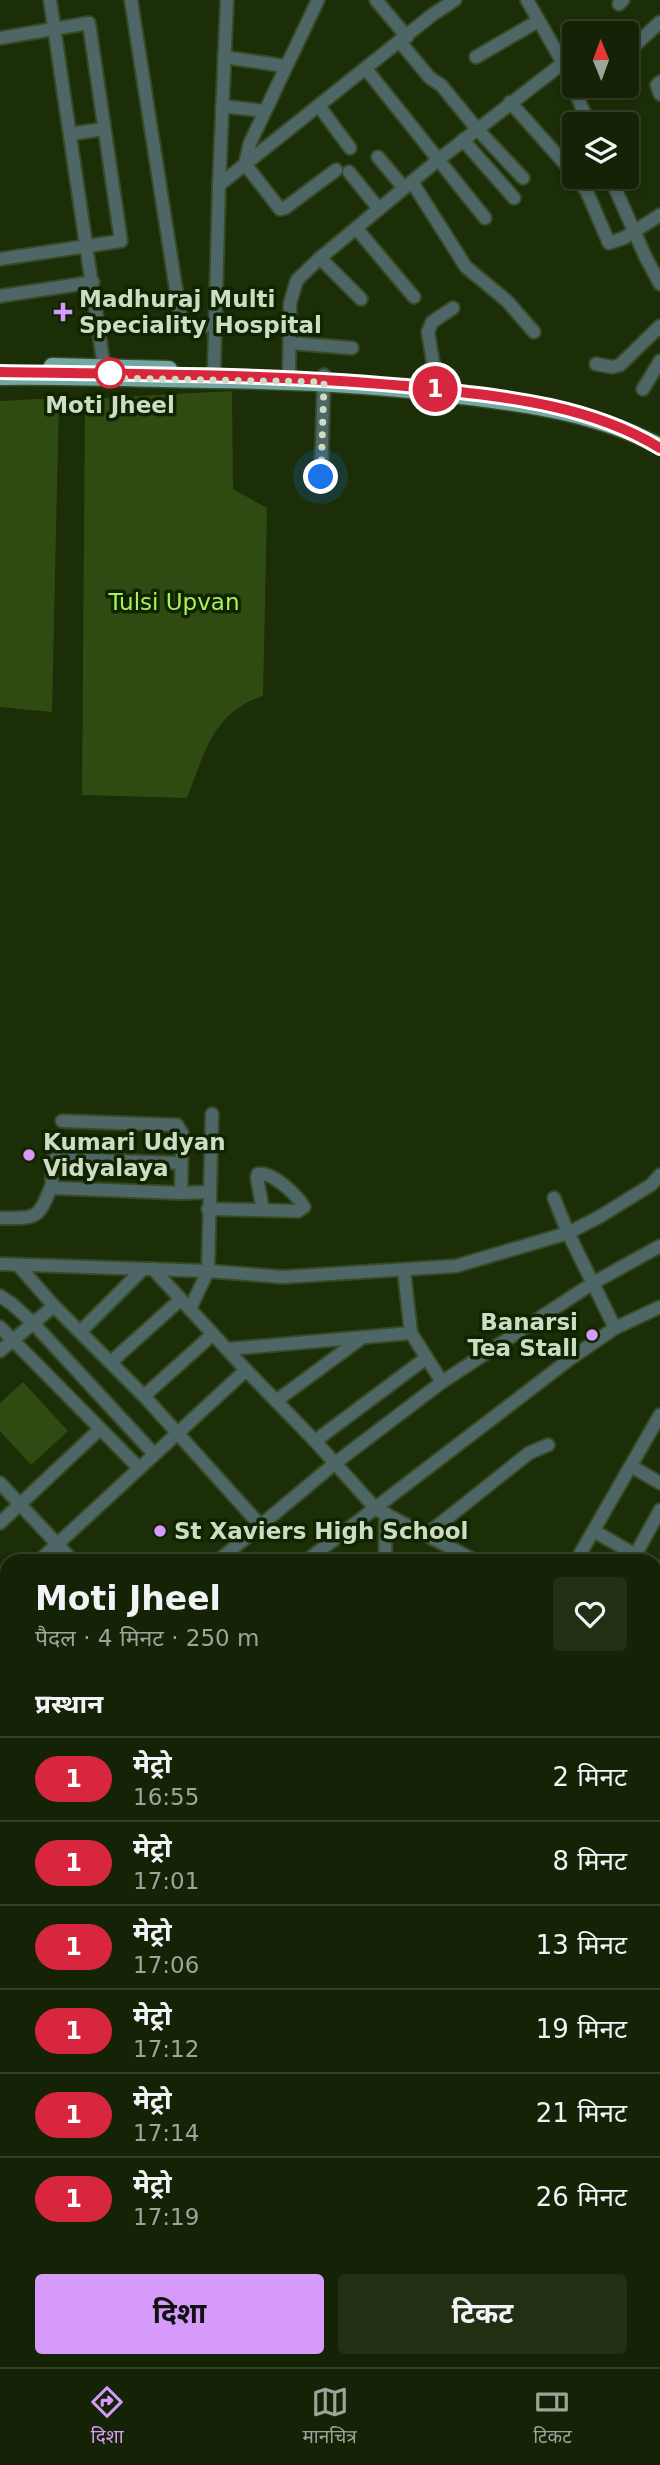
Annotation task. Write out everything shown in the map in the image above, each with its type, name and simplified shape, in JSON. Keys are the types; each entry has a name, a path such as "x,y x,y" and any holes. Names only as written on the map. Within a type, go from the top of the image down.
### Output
{"main road":[{"path":"0,367 263,376 437,386 524,396 581,408 635,426 660,439"},
{"path":"0,377 215,370 263,376 289,373 535,406 580,415 631,431 660,446"}],"street":[{"path":"50,0 106,372"},
{"path":"131,0 180,315 183,321 190,325 217,326"},
{"path":"215,370 227,0"},
{"path":"245,164 250,143 318,0"},
{"path":"376,0 430,78 441,85 523,178"},
{"path":"219,184 432,15 456,0"},
{"path":"289,373 289,303 297,280 438,160 562,63 527,0"},
{"path":"476,57 538,21"},
{"path":"639,41 660,22"},
{"path":"0,38 89,23 121,241 0,258"},
{"path":"224,57 285,66"},
{"path":"366,69 485,218"},
{"path":"660,82 657,85 660,94"},
{"path":"510,102 562,160"},
{"path":"222,106 265,111"},
{"path":"319,106 350,148"},
{"path":"71,134 104,129"},
{"path":"463,140 514,198"},
{"path":"378,157 408,185 466,267 508,301 534,332"},
{"path":"245,164 280,209 342,171 379,209"},
{"path":"585,189 609,243 635,233 660,215"},
{"path":"615,189 660,284"},
{"path":"356,228 414,297"},
{"path":"320,258 361,299"},
{"path":"0,296 93,282"},
{"path":"437,386 428,332 432,322 453,308"},
{"path":"596,364 612,367 620,365 660,326"},
{"path":"290,343 352,348"},
{"path":"643,389 660,361"},
{"path":"321,477 324,379"},
{"path":"111,1362 185,1305 208,1271 212,1114"},
{"path":"62,1121 177,1125 182,1133 181,1193"},
{"path":"0,1219 30,1219 41,1211 52,1184 52,1161 61,1158 181,1163"},
{"path":"0,1264 208,1271 283,1277 456,1266 568,1233 651,1185 660,1175"},
{"path":"52,1184 55,1188 62,1189 209,1192"},
{"path":"554,1198 568,1233 615,1328"},
{"path":"208,1209 263,1210"},
{"path":"227,1554 334,1464 442,1382 593,1283 660,1246"},
{"path":"18,1265 54,1306 144,1396 261,1526"},
{"path":"148,1269 228,1349 381,1512 463,1554"},
{"path":"81,1331 148,1269"},
{"path":"404,1271 411,1333 442,1382"},
{"path":"0,1296 33,1323 154,1454"},
{"path":"0,1351 54,1306"},
{"path":"317,1554 381,1512 570,1359 615,1328 660,1307"},
{"path":"0,1327 138,1468"},
{"path":"228,1349 411,1333"},
{"path":"144,1396 213,1334"},
{"path":"276,1401 364,1336"},
{"path":"315,1441 426,1358"},
{"path":"47,1554 246,1370"},
{"path":"580,1554 660,1415"},
{"path":"0,1523 100,1429"},
{"path":"426,1535 529,1453 548,1445"},
{"path":"631,1466 660,1483"},
{"path":"0,1483 67,1554"},
{"path":"641,1554 656,1526 660,1510"},
{"path":"381,1512 384,1554"},
{"path":"594,1531 630,1554"}],"green space":[{"name":"Tulsi Upvan","path":"232,391 233,489 267,508 263,696 232,712 221,724 205,751 187,798 82,795 85,399"},
{"path":"59,398 52,712 0,707 0,401"},
{"path":"23,1382 68,1431 31,1465 0,1431 0,1403"}],"railway":[{"path":"0,372 259,376 466,392 544,403 594,416 629,430 660,448"}],"metro line":[{"name":"1","path":"0,372 204,374 344,380 477,394 575,411 620,425 660,448"}],"place":[{"name":"Madhuraj Multi Speciality Hospital","path":"63,312"},
{"name":"Moti Jheel","path":"110,373"},
{"name":"Kumari Udyan Vidyalaya","path":"29,1155"},
{"name":"Banarsi Tea Stall","path":"592,1335"},
{"name":"St Xaviers High School","path":"160,1531"}],"route":[{"path":"110,373 106,378 324,382 321,477"}]}
